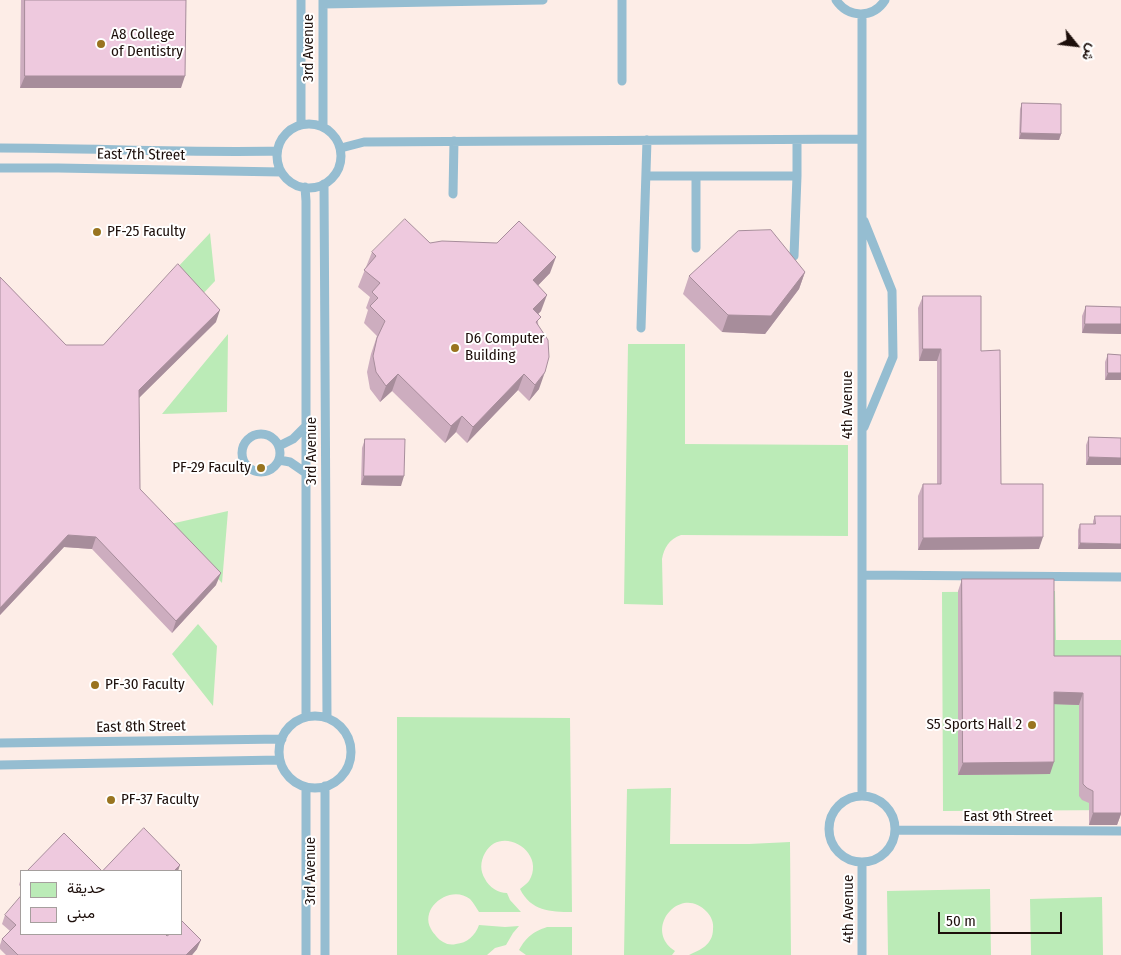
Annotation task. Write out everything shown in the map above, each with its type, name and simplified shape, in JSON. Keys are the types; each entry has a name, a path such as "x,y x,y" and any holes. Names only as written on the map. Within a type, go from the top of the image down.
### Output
{"lane":[{"name":"3rd Avenue","path":"301,0 301,124"},
{"path":"323,2 543,0"},
{"path":"622,0 622,80"},
{"path":"836,0 845,10 862,14 877,9 885,0"},
{"name":"3rd Avenue","path":"323,2 323,127"},
{"name":"4th Avenue","path":"862,14 862,796"},
{"path":"301,124 318,124 323,127 333,133 341,148 340,165 337,172 331,179 317,187 304,188 292,184 281,172 278,163 277,151 282,139 287,132 301,124"},
{"path":"341,148 364,142 862,139"},
{"path":"641,328 647,140"},
{"path":"794,256 797,140"},
{"path":"453,194 454,141"},
{"name":"East 7th Street","path":"0,148 215,152 277,151"},
{"name":"East 7th Street","path":"0,168 281,172"},
{"path":"646,176 797,176"},
{"path":"696,176 696,248"},
{"name":"3rd Avenue","path":"324,184 326,718"},
{"name":"3rd Avenue","path":"304,188 306,201 306,717"},
{"path":"862,216 892,291 893,357 862,432"},
{"path":"279,446 293,439 306,426"},
{"path":"264,433 276,440 279,446 279,460 270,470 257,472 250,470 242,459 242,446 251,435 264,433"},
{"path":"279,460 290,462 306,473"},
{"path":"862,575 1121,577"},
{"path":"316,716 326,718 334,721 341,727 350,743 351,752 346,770 340,778 325,786 314,788 296,782 289,777 280,760 279,751 282,739 290,726 298,720 316,716"},
{"name":"East 8th Street","path":"0,743 282,739"},
{"path":"0,765 280,760"},
{"name":"3rd Avenue","path":"306,786 306,955"},
{"name":"3rd Avenue","path":"325,786 325,955"},
{"path":"862,796 871,797 887,807 892,814 895,830 892,842 887,850 872,861 862,862 844,857 837,851 829,834 832,816 837,808 844,801 852,797 862,796"},
{"name":"East 9th Street","path":"895,830 1121,831"},
{"name":"4th Avenue","path":"862,862 862,955"}],"green space":[{"path":"210,233 215,281 200,297 176,269"},
{"path":"228,334 227,412 162,414"},
{"path":"628,344 685,344 685,444 848,445 848,536 681,535 670,541 663,555 663,605 624,604"},
{"path":"228,511 222,583 166,525"},
{"name":"S5 Sports Hall 2","path":"1055,591 1056,640 1121,640 1121,810 943,811 942,592"},
{"path":"198,624 217,646 213,706 172,654"},
{"path":"397,717 570,718 572,912 542,909 535,906 524,896 520,889 529,881 533,870 532,860 520,845 511,841 501,841 492,845 485,853 481,863 481,870 489,885 497,891 507,893 510,900 521,912 479,912 470,899 454,894 439,900 433,906 429,913 428,921 431,930 438,938 450,944 467,940 473,936 479,925 519,926 506,945 495,948 487,955 397,955"},
{"path":"671,788 670,844 790,842 791,955 689,955 708,943 711,939 713,927 712,920 707,912 697,904 686,903 676,906 668,913 664,922 662,932 666,942 675,951 672,955 624,955 627,789"},
{"path":"990,889 991,955 888,955 887,891"},
{"path":"1102,897 1103,955 1031,955 1030,899"},
{"path":"547,927 572,927 572,955 526,955 519,950 531,935"}],"building":[{"name":"A8 College of Dentistry","path":"25,0 186,0 185,76 25,76"},
{"path":"1022,103 1061,104 1061,134 1021,133"},
{"name":"D6 Computer Building","path":"405,219 430,243 442,241 497,243 519,221 556,257 533,280 547,295 533,309 541,317 536,322 548,340 549,357 545,372 535,385 524,374 473,427 462,416 451,426 398,374 386,386 376,372 373,356 377,338 385,321 370,306 378,298 372,292 380,283 364,270 376,256 372,252"},
{"path":"771,230 805,272 771,316 728,315 689,276 738,231"},
{"path":"178,264 220,310 139,390 140,489 221,573 176,621 96,537 68,535 0,608 0,277 66,345 103,345"},
{"path":"923,296 981,296 981,351 1000,350 1001,484 1043,484 1043,537 923,538 923,484 941,484 941,349 923,349"},
{"path":"1086,306 1121,307 1121,324 1085,324"},
{"path":"1108,354 1121,355 1121,373 1108,373"},
{"path":"1089,437 1121,438 1121,458 1089,457"},
{"path":"365,439 405,439 404,476 364,476"},
{"path":"1095,516 1121,516 1121,544 1080,543 1080,524 1095,524"},
{"name":"S5 Sports Hall 2","path":"962,579 1054,579 1054,656 1121,656 1121,813 1093,813 1093,791 1083,784 1083,693 1054,692 1054,762 963,763"},
{"path":"144,828 180,865 175,870 103,870"},
{"path":"64,833 101,870 28,870"},
{"path":"20,897 20,935 182,935 182,921 201,940 186,955 18,955 2,939 16,925 5,915"}],"place":[{"name":"A8 College of Dentistry","path":"101,44"},
{"name":"PF-25 Faculty","path":"97,232"},
{"name":"D6 Computer Building","path":"455,348"},
{"name":"PF-29 Faculty","path":"261,468"},
{"name":"PF-30 Faculty","path":"95,685"},
{"name":"S5 Sports Hall 2","path":"1032,725"},
{"name":"PF-37 Faculty","path":"111,800"}]}
